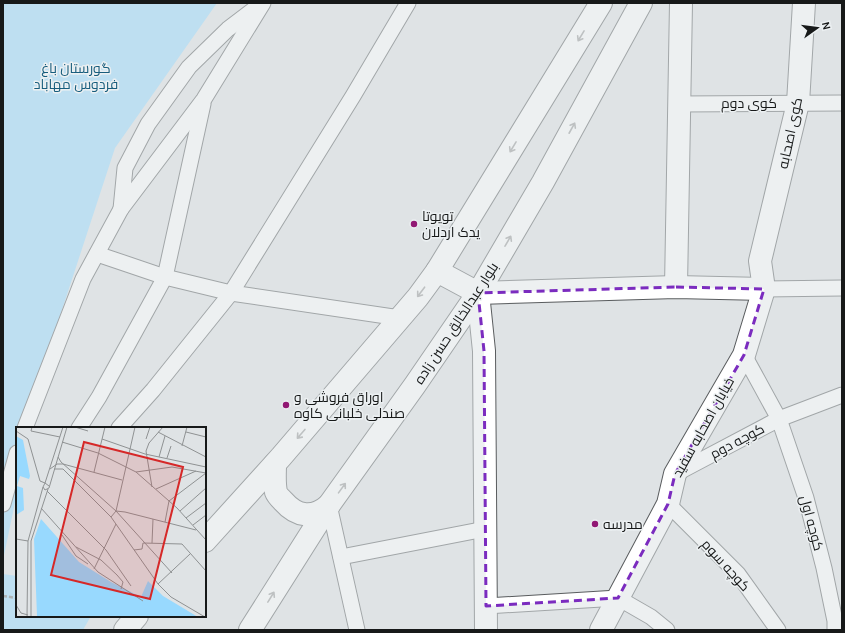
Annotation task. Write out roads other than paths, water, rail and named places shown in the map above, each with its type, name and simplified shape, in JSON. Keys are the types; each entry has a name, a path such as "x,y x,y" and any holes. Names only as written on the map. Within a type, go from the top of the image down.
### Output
{"street":[{"path":"25,427 83,279 121,209 204,99 263,3"},
{"path":"121,209 125,168 148,124 190,67 228,29 263,3"},
{"path":"120,427 153,390 231,293 353,96 408,3"},
{"path":"206,540 275,464 418,297 437,271 602,3"},
{"name":"کوی اصحابه","path":"760,261 798,103 804,3"},
{"name":"بلوار عبدالخالق حسن زاده","path":"250,630 329,506 478,293 543,182 642,5"},
{"path":"676,287 680,104 679,9"},
{"path":"80,427 99,397 165,277 204,99"},
{"name":"کوی دوم","path":"680,104 842,103"},
{"path":"97,254 165,277 231,293 400,318"},
{"name":"خیابان اصحابه سفید","path":"601,630 668,504 674,474 744,355 764,290 760,261"},
{"path":"437,271 478,293 676,287 764,290 842,288"},
{"path":"478,293 484,351 486,630"},
{"name":"کوچه اول","path":"744,355 779,419 806,498 824,568 835,621 835,630"},
{"name":"کوچه دوم","path":"674,474 779,419 842,395"},
{"path":"3,504 16,457"},
{"path":"275,464 274,481 276,494 290,509 301,514 313,514 321,512 329,506 356,630"},
{"name":"کوچه سوم","path":"668,504 738,574 778,630"},
{"path":"341,557 486,529"},
{"path":"486,606 618,598 650,617 668,630"},
{"path":"125,630 137,617"}],"place":[{"name":"تویوتا یدک اردلان","path":"414,224"},
{"name":"اوراق فروشی و صندلی خلبانی کاوه","path":"286,405"},
{"name":"مدرسه","path":"595,524"}],"park label":[{"name":"گورستان باغ فردوس مهاباد","path":"76,76"}]}
